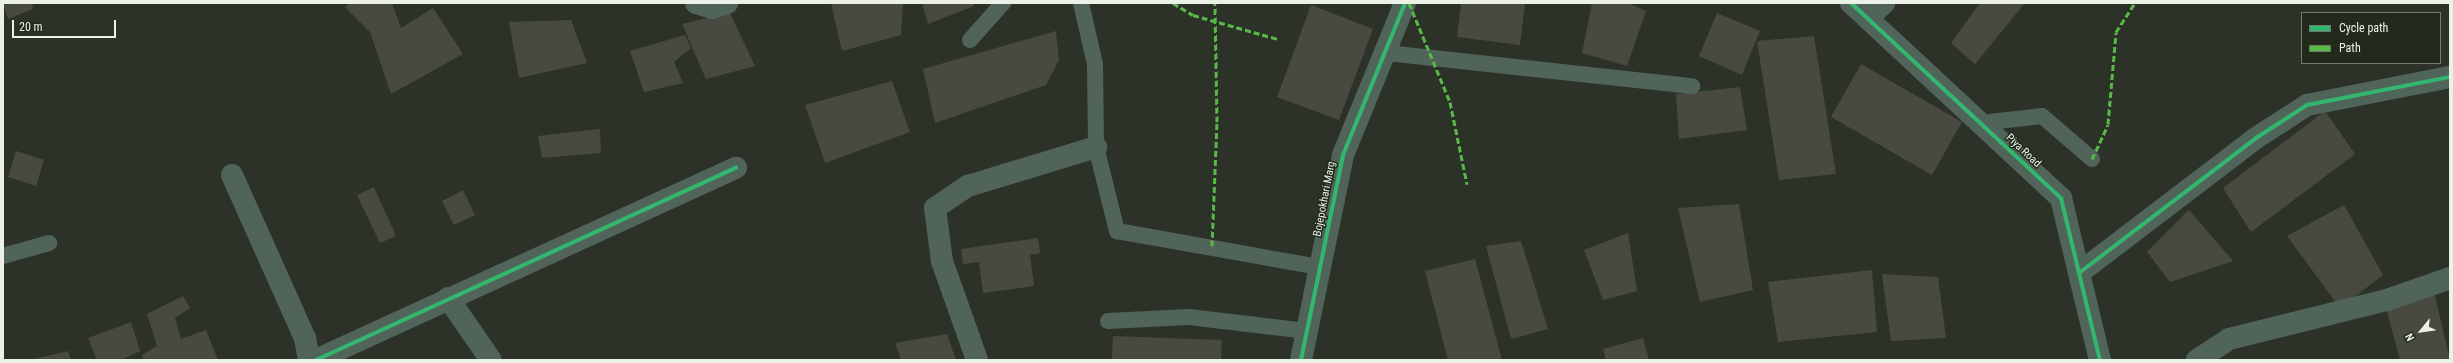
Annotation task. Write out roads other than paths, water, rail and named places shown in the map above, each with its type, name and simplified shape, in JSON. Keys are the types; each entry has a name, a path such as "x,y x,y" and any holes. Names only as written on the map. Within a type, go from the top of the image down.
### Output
{"street":[{"path":"696,3 712,8 728,3"},
{"name":"Bojepokhari Marg","path":"1301,360 1343,155 1387,53 1405,3"},
{"name":"Piya Road","path":"1851,3 2061,198 2100,360"},
{"path":"1868,18 1884,3"},
{"path":"2079,273 2256,138 2307,105 2450,77"},
{"path":"977,360 942,261 935,208 968,186 1096,147"},
{"path":"316,360 448,298 736,168"},
{"path":"232,175 304,338 309,360"},
{"path":"2197,360 2229,339 2387,300 2450,278"},
{"path":"448,298 491,360"}],"lane":[{"path":"970,40 1003,3"},
{"path":"1081,3 1095,64 1096,147 1117,231 1320,267"},
{"path":"1387,53 1692,86"},
{"path":"1980,122 2042,116 2092,159"},
{"path":"3,256 49,243"},
{"path":"1108,321 1189,317 1307,331"}]}
